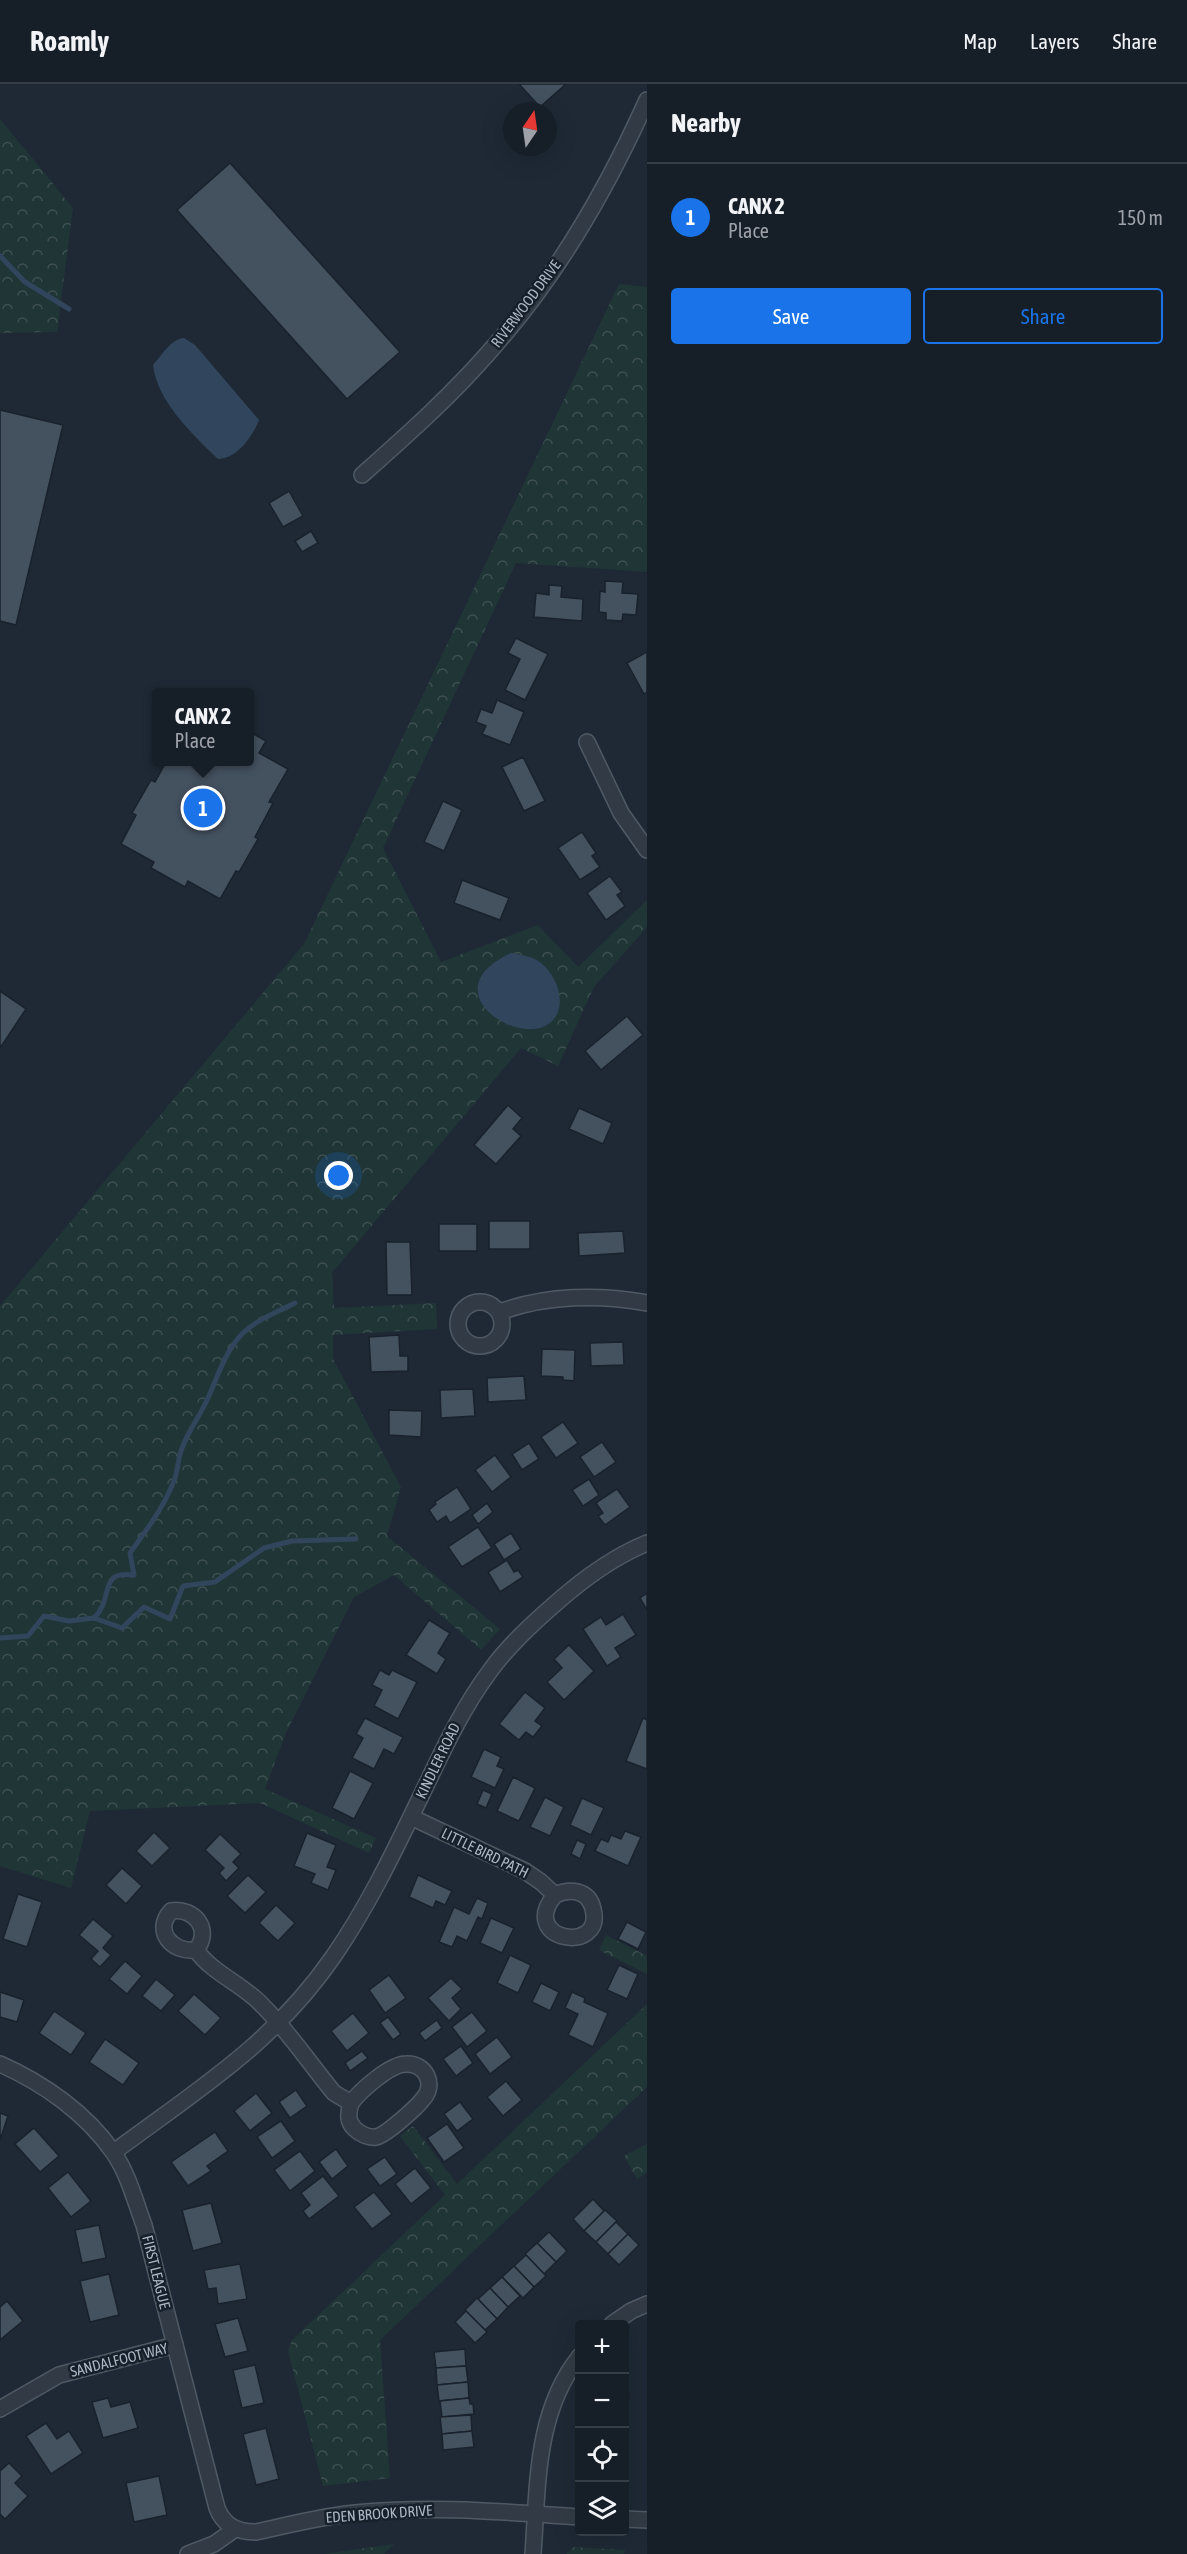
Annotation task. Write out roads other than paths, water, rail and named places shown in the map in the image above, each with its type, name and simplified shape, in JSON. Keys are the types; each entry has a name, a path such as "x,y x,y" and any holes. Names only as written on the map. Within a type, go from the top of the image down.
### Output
{"street":[{"name":"RIVERWOOD DRIVE","path":"362,475 440,405 492,350 541,286 572,242 647,100"},
{"path":"587,742 621,813 647,850"},
{"path":"500,1312 522,1304 552,1300 605,1298 647,1303"},
{"name":"KINDLER ROAD","path":"114,2152 208,2085 279,2024 333,1958 344,1940 411,1817 448,1738 490,1671 530,1625 587,1575 647,1544"},
{"name":"LITTLE BIRD PATH","path":"411,1817 525,1871 555,1895"},
{"path":"196,1950 205,1963 251,1995 279,2024 334,2092 351,2103"},
{"name":"FIRST LEAGUE","path":"0,2064 25,2075 55,2096 85,2120 114,2152 144,2224 217,2508 220,2517 235,2529"},
{"path":"398,2065 414,2065 422,2068 428,2077 430,2084 423,2100 386,2132 376,2137 366,2136 350,2123 348,2113 351,2103 357,2094 398,2065"},
{"path":"619,2320 647,2304"},
{"name":"SANDALFOOT WAY","path":"0,2409 59,2375 175,2345"},
{"path":"533,2554 539,2467 548,2416 556,2392 575,2362"},
{"name":"EDEN BROOK DRIVE","path":"235,2529 256,2532 322,2517 389,2511 479,2510 575,2517"},
{"path":"629,2519 647,2520"},
{"path":"188,2554 214,2544 235,2529"}],"water":[{"path":"184,338 195,345 259,420 243,446 225,458 218,459 187,428 168,404 156,378 153,365 171,344"},
{"path":"511,953 538,961 555,980 558,987 559,1009 556,1016 544,1027 527,1029 508,1025 492,1015 481,1001 478,985 487,969"}],"waterway":[{"path":"0,256 25,282 69,309"},
{"path":"94,1618 104,1602 111,1581 115,1577 134,1575 130,1553 166,1498 175,1478 184,1444 231,1348 254,1324 295,1303"},
{"path":"0,1638 28,1636 44,1616 69,1621 94,1618 122,1628 144,1607 170,1619 183,1586 215,1582 264,1548 292,1541 356,1539"}],"place":[{"name":"CANX 2","path":"203,808"}]}
